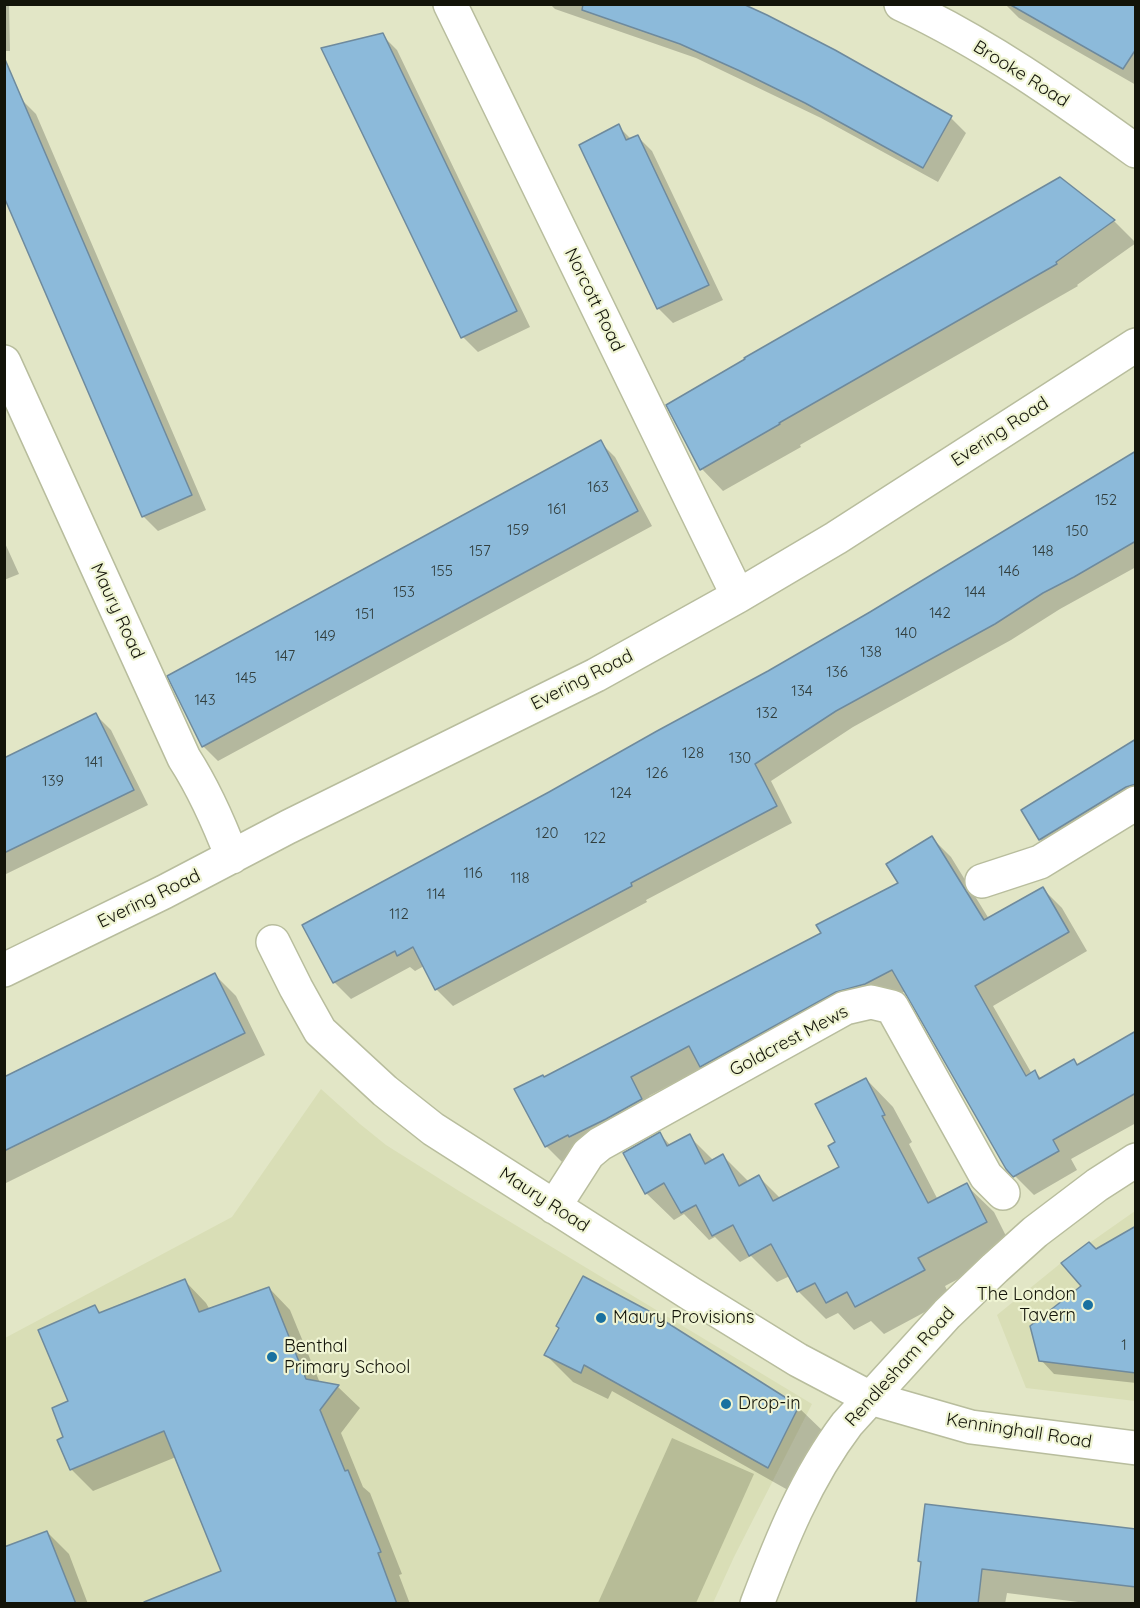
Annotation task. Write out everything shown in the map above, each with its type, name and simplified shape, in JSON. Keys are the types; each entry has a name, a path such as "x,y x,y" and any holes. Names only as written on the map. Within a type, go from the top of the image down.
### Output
{"street":[{"name":"Norcott Road","path":"450,4 738,596"},
{"name":"Brooke Road","path":"901,4 936,21 1045,87 1136,151"},
{"name":"Evering Road","path":"4,970 596,675 836,538 1136,345"},
{"name":"Maury Road","path":"4,362 184,758 198,780 222,829 232,857"},
{"path":"982,881 1040,862 1136,803"},
{"name":"Maury Road","path":"273,942 320,1030 385,1091 433,1129 798,1360 870,1398"},
{"name":"Goldcrest Mews","path":"555,1207 588,1154 600,1144 846,1008 871,1002 892,1007 986,1176 1003,1193"},
{"name":"Rendlesham Road","path":"758,1604 773,1562 804,1493 834,1441 870,1398 947,1314 1035,1232 1097,1185 1136,1160"},
{"name":"Kenninghall Road","path":"870,1398 971,1427 1136,1448"}],"shaded area":[{"name":"Benthal Primary School","path":"321,1089 386,1145 812,1404 713,1603 5,1604 5,1338 232,1217"},
{"path":"1135,1211 1135,1401 1026,1388 997,1315 1061,1263"},
{"path":"672,1438 754,1474 696,1603 598,1603"}],"building":[{"path":"583,4 743,4 835,50 952,116 923,168 805,103 740,71 680,44 582,10"},
{"path":"1009,4 1136,4 1136,49 1123,69"},
{"path":"383,33 517,311 461,338 321,48"},
{"path":"4,57 192,495 142,517 4,197"},
{"path":"619,124 626,140 638,135 709,285 657,309 579,145"},
{"path":"1060,177 1115,220 1056,262 1057,264 700,470 666,405"},
{"path":"601,440 638,511 202,747 167,676"},
{"path":"1136,451 1136,541 1043,593 995,624 836,711 755,764 777,806 435,990 413,947 397,956 395,951 333,983 302,925 768,671"},
{"path":"96,713 134,790 4,853 4,758"},
{"path":"1136,739 1136,784 1126,787 1039,840 1021,810"},
{"path":"932,836 984,920 1043,887 1069,932 975,986 1026,1076 1035,1070 1039,1079 1074,1059 1077,1065 1136,1031 1136,1093 1053,1140 1059,1151 1013,1177 1006,1169 892,970 865,984 836,992 700,1067 689,1046 631,1077 642,1099 606,1119 545,1147 514,1089 543,1075 544,1077 821,933 816,925 898,883 886,864"},
{"path":"215,973 245,1033 4,1151 4,1077"},
{"path":"866,1078 885,1115 882,1116 928,1203 967,1183 987,1222 918,1258 925,1270 855,1307 847,1292 826,1303 815,1283 797,1292 771,1244 749,1256 733,1225 712,1236 696,1205 681,1213 664,1183 645,1194 623,1153 660,1132 667,1146 690,1134 705,1164 723,1154 739,1186 759,1175 773,1201 839,1167 828,1146 835,1142 815,1104"},
{"name":"The London Tavern","path":"1136,1226 1136,1373 1039,1361 1030,1326 1081,1286 1061,1263 1089,1242 1096,1249"},
{"path":"583,1276 647,1310 799,1406 768,1468 584,1365 581,1373 544,1355 559,1328 556,1326"},
{"path":"185,1279 199,1312 269,1287 306,1379 339,1385 320,1410 345,1471 348,1470 381,1552 378,1553 397,1604 144,1604 144,1602 221,1571 164,1431 70,1470 57,1440 63,1437 52,1408 68,1401 38,1330 95,1305 99,1313"},
{"path":"925,1504 1136,1529 1136,1587 982,1569 978,1604 916,1604 921,1562 918,1561"},
{"path":"47,1531 76,1604 4,1604 4,1547"}],"place":[{"name":"The London Tavern","path":"1088,1305"},
{"name":"Maury Provisions","path":"601,1318"},
{"name":"Benthal Primary School","path":"272,1357"},
{"name":"Drop-in","path":"726,1404"}]}
